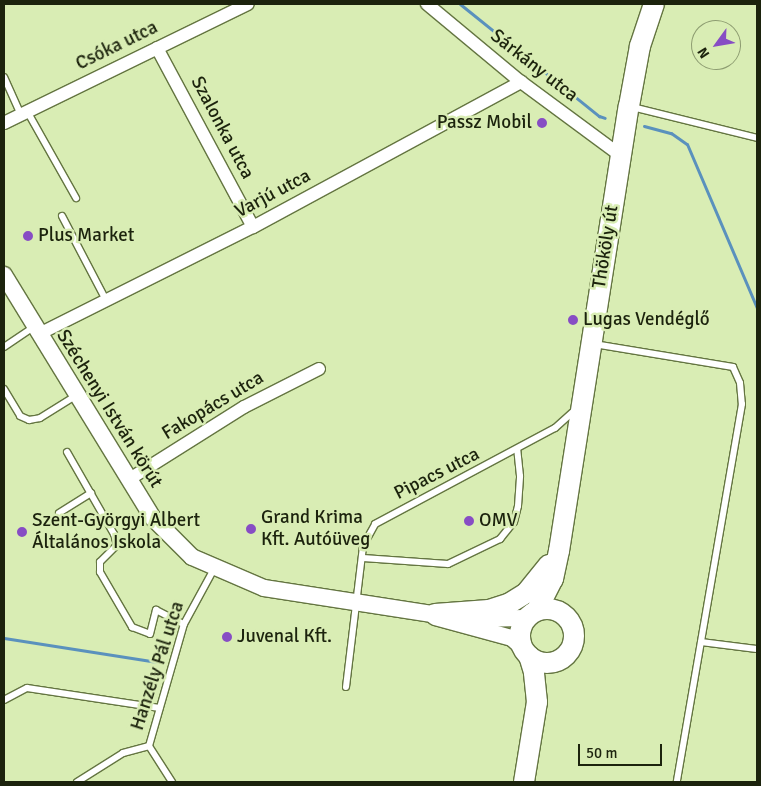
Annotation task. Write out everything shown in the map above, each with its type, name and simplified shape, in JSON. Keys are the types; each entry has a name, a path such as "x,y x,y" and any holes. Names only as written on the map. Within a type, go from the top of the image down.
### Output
{"main road":[{"name":"Thököly út","path":"537,702 534,672 520,637 553,579 559,551 620,155 640,46 654,4"},
{"name":"Thököly út","path":"559,551 566,616 574,636 570,650 560,660"},
{"path":"428,614 489,610 510,603 538,582 559,551"},
{"path":"532,614 551,610 566,616"},
{"path":"525,652 538,662 560,660"},
{"path":"524,782 537,702 560,660"}],"street":[{"name":"Csóka utca","path":"4,123 248,4"},
{"name":"Sárkány utca","path":"426,4 522,82 620,155"},
{"name":"Szalonka utca","path":"157,48 253,226"},
{"name":"Varjú utca","path":"37,330 106,300 253,226 522,82"},
{"name":"Széchenyi István körút","path":"4,275 153,518 173,541 192,558 214,569 264,588 356,604 476,619 532,614"},
{"name":"Fakopács utca","path":"128,480 244,407 319,369"},
{"name":"Széchenyi István körút","path":"428,614 512,638 525,652"}],"lane":[{"path":"4,77 76,198"},
{"path":"629,106 757,138"},
{"path":"62,216 106,300"},
{"path":"4,347 37,330"},
{"path":"590,344 732,367 740,383 742,404 677,782"},
{"path":"4,388 20,416 29,420 40,418 77,395"},
{"name":"Pipacs utca","path":"346,687 363,546 375,524 517,449 568,418 581,404"},
{"path":"363,558 448,564 500,539 514,522 518,506 520,476 517,449"},
{"path":"67,452 114,534 116,545 100,562 100,572 132,628 150,634 156,610 184,624"},
{"path":"59,513 91,493"},
{"name":"Hanzély Pál utca","path":"148,746 184,624 214,569"},
{"path":"701,642 757,649"},
{"path":"4,700 27,688 160,708"},
{"path":"77,782 123,753 148,746 172,782"}],"waterway":[{"path":"460,4 599,116 605,118"},
{"path":"644,126 671,133 687,144 757,308"},
{"path":"4,638 157,662"}],"place":[{"name":"Passz Mobil","path":"542,123"},
{"name":"Plus Market","path":"28,236"},
{"name":"Lugas Vendéglő","path":"573,320"},
{"name":"OMV","path":"469,521"},
{"name":"Grand Krima Kft. Autóüveg","path":"251,529"},
{"name":"Szent-Györgyi Albert Általános Iskola","path":"22,532"},
{"name":"Juvenal Kft.","path":"227,637"}]}
